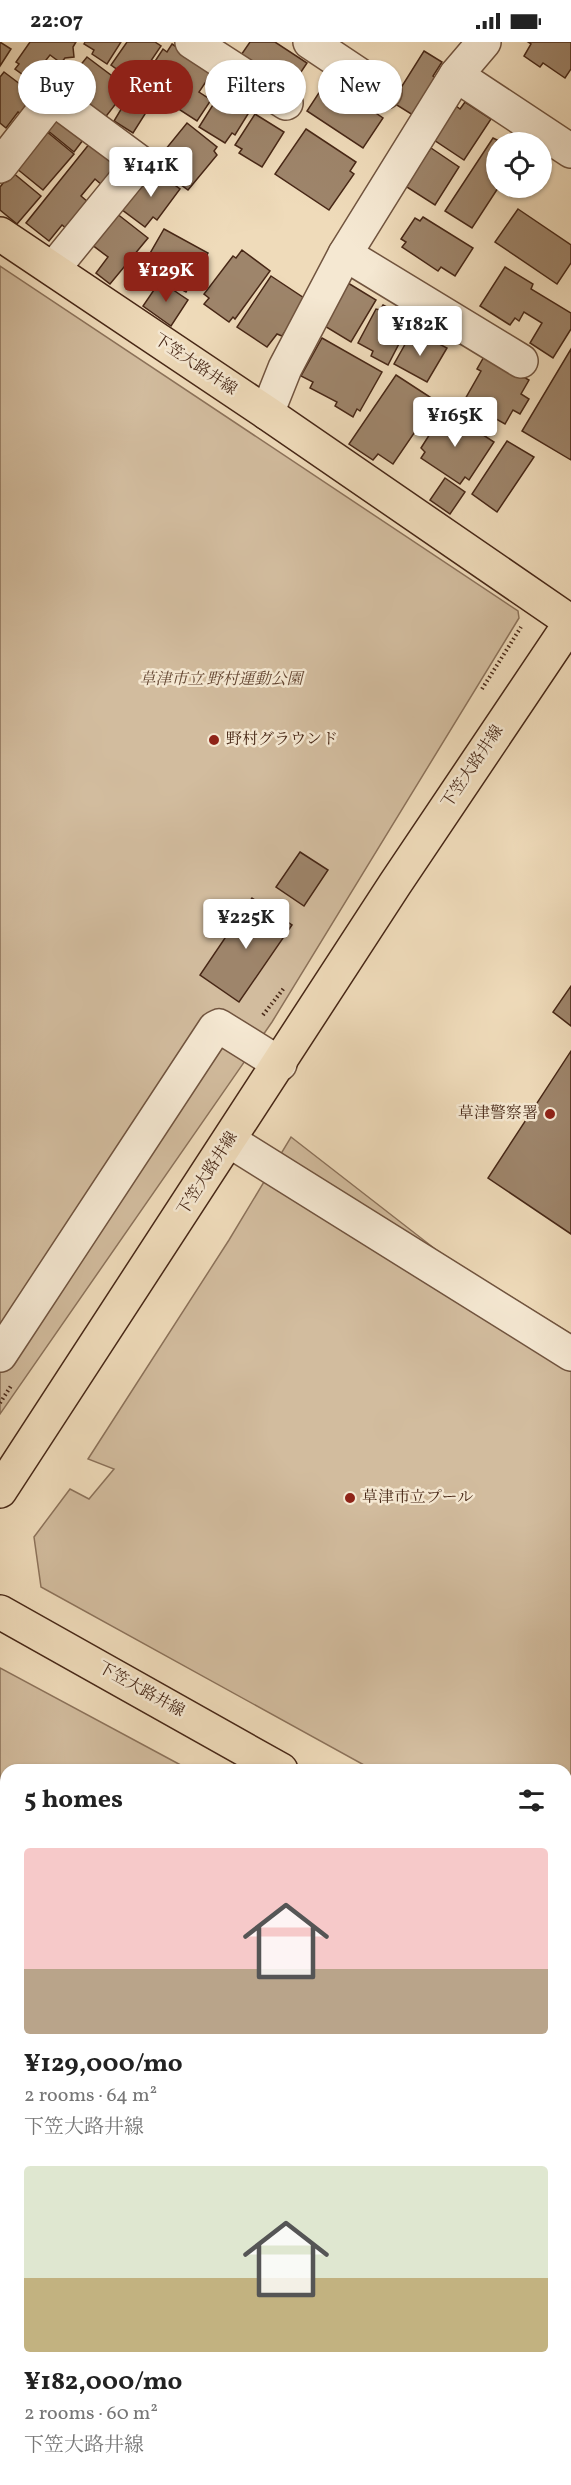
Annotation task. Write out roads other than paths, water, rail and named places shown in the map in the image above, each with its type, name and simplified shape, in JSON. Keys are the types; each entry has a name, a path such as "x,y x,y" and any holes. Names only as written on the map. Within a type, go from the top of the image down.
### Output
{"main road":[{"name":"下笠大路井線","path":"0,234 267,412 571,622 395,884 230,1141 0,1491"},
{"name":"下笠大路井線","path":"0,1612 270,1764"}],"street":[{"path":"192,42 220,60"},
{"path":"310,42 337,60"},
{"path":"267,412 285,368 345,254 456,75 484,42"},
{"path":"456,75 571,151"},
{"path":"0,166 50,102 57,101 138,161 136,167 53,269"},
{"path":"345,254 521,362"},
{"path":"0,1355 215,1028 219,1026 280,1064"},
{"path":"230,1141 571,1354"}],"place":[{"name":"野村グラウンド","path":"214,740"},
{"name":"草津警察署","path":"550,1114"},
{"name":"草津市立プール","path":"350,1498"}],"park label":[{"name":"草津市立 野村運動公園","path":"221,680"}]}
